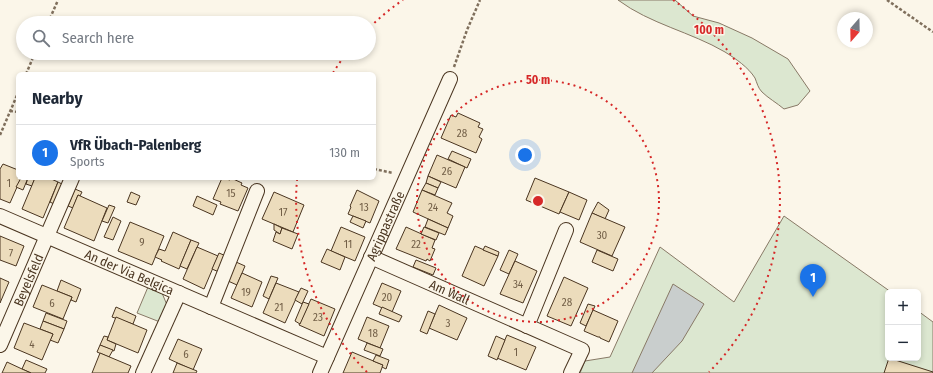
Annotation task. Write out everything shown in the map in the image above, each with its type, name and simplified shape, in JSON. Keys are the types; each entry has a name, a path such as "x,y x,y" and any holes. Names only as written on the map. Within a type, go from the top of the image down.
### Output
{"street":[{"name":"Agrippastraße","path":"320,373 450,79"},
{"path":"48,236 71,180"},
{"path":"211,307 257,191"},
{"name":"An der Via Belgica","path":"0,216 327,358"},
{"path":"527,326 566,230"},
{"name":"Beyelsfeld","path":"0,345 48,236"},
{"name":"Am Wall","path":"371,257 582,350 572,373"},
{"path":"143,373 179,293"}],"path":[{"path":"51,16 58,0"},
{"path":"450,79 467,30 480,0"},
{"path":"887,0 933,32"},
{"path":"27,72 32,60"},
{"path":"0,135 16,98"},
{"path":"10,111 16,112"}],"green space":[{"path":"618,0 675,0 693,16 719,23 752,38 788,59 810,91 798,105 784,109 762,92 749,70 729,55 712,45 657,22"},
{"path":"784,216 887,289 885,289 885,361 921,361 921,313 933,322 933,373 580,373 585,361 610,357 660,247 734,302"},
{"path":"148,287 162,293 167,305 160,322 137,313"}],"shaded area":[{"path":"673,284 704,304 682,341 652,373 632,373"}],"building":[{"path":"458,113 480,123 478,127 483,129 479,137 482,139 476,153 441,138 451,115 456,117"},
{"path":"452,151 471,159 467,168 448,159"},
{"path":"437,155 465,167 456,188 428,176"},
{"path":"3,164 16,169 16,180 20,180 10,203 0,199 0,169"},
{"path":"428,176 441,182 438,188 426,183"},
{"path":"535,178 569,192 559,214 526,200"},
{"path":"20,180 27,180 23,190 16,187"},
{"path":"27,180 34,180 32,186 26,184"},
{"path":"34,180 54,180 58,182 43,218 22,209"},
{"path":"221,180 235,180 242,183 241,185 248,188 238,211 220,204 221,202 213,199"},
{"path":"58,182 64,185 56,205 50,202"},
{"path":"426,183 438,188 435,195 422,190"},
{"path":"75,189 82,192 80,196 78,195 73,208 68,206"},
{"path":"357,190 379,201 370,223 348,214"},
{"path":"422,190 452,203 447,213 453,216 448,228 413,212"},
{"path":"131,192 140,196 136,205 127,202"},
{"path":"274,192 304,205 293,232 262,219"},
{"path":"569,192 587,200 579,220 560,212"},
{"path":"78,195 107,208 94,241 64,228"},
{"path":"197,196 217,205 213,215 193,206"},
{"path":"598,202 609,210 605,219 592,213"},
{"path":"109,205 115,207 108,223 102,221"},
{"path":"592,213 625,227 612,256 580,242"},
{"path":"353,216 366,221 363,228 350,222"},
{"path":"113,217 121,221 113,240 104,237"},
{"path":"428,219 448,228 445,235 425,227"},
{"path":"130,222 164,236 152,265 118,251"},
{"path":"274,224 282,228 280,234 274,230"},
{"path":"341,227 365,237 355,261 331,251"},
{"path":"406,227 435,240 432,248 435,249 430,261 427,259 426,261 396,249"},
{"path":"424,227 439,233 436,240 421,234"},
{"path":"282,228 298,234 292,249 273,241 276,232 280,234"},
{"path":"173,232 191,240 179,269 155,257 159,249 165,251"},
{"path":"0,236 24,246 16,266 0,260"},
{"path":"191,240 199,243 187,269 180,266"},
{"path":"475,246 498,256 484,286 462,276"},
{"path":"485,246 499,252 498,256 483,250"},
{"path":"197,247 218,256 204,289 183,279"},
{"path":"327,249 345,257 340,270 321,262"},
{"path":"509,250 518,254 509,274 500,270"},
{"path":"597,250 618,259 613,271 592,262"},
{"path":"219,253 226,256 219,272 212,269"},
{"path":"416,260 436,268 433,275 413,267"},
{"path":"515,261 537,271 523,303 500,294"},
{"path":"236,262 245,266 237,285 228,281"},
{"path":"242,273 262,282 252,307 231,298"},
{"path":"271,276 278,278 269,299 263,296"},
{"path":"564,277 588,288 571,326 547,316"},
{"path":"0,278 9,282 0,303"},
{"path":"61,280 81,289 76,302 71,300 72,297 57,291"},
{"path":"276,283 299,292 285,323 263,313"},
{"path":"382,283 401,291 392,312 373,304"},
{"path":"42,285 72,297 63,319 33,307"},
{"path":"301,288 308,291 302,304 295,300"},
{"path":"311,299 335,309 324,336 299,325"},
{"path":"303,302 309,304 300,324 295,321"},
{"path":"588,304 595,306 586,326 580,323"},
{"path":"439,305 467,318 457,340 429,328"},
{"path":"116,307 136,316 133,324 112,317"},
{"path":"382,307 402,316 399,322 379,314"},
{"path":"593,310 618,321 609,342 584,331"},
{"path":"428,311 435,314 427,334 420,331"},
{"path":"46,313 67,321 64,329 43,321"},
{"path":"116,317 147,330 138,353 107,340"},
{"path":"367,317 389,326 380,348 358,339"},
{"path":"43,321 64,329 58,343 50,340 53,334 40,329"},
{"path":"24,323 53,334 42,360 14,348"},
{"path":"507,335 536,347 526,370 497,358"},
{"path":"104,336 108,337 107,340 116,344 114,351 100,345"},
{"path":"496,336 505,340 497,360 488,356"},
{"path":"178,339 202,349 193,370 169,359"},
{"path":"367,343 383,349 380,356 364,350"},
{"path":"100,345 113,350 109,357 97,352"},
{"path":"352,352 383,365 380,373 343,373"},
{"path":"100,353 131,366 128,373 92,373"},
{"path":"376,355 389,360 386,369 382,367 383,365 373,361"},
{"path":"26,360 47,369 45,373 31,373 22,369"},
{"path":"888,361 898,361 933,372 933,373 884,373"},
{"path":"7,362 22,369 31,373 2,373"},
{"path":"177,363 197,371 196,373 173,373"}],"place":[{"name":"VfR Übach-Palenberg","path":"813,297"}]}
